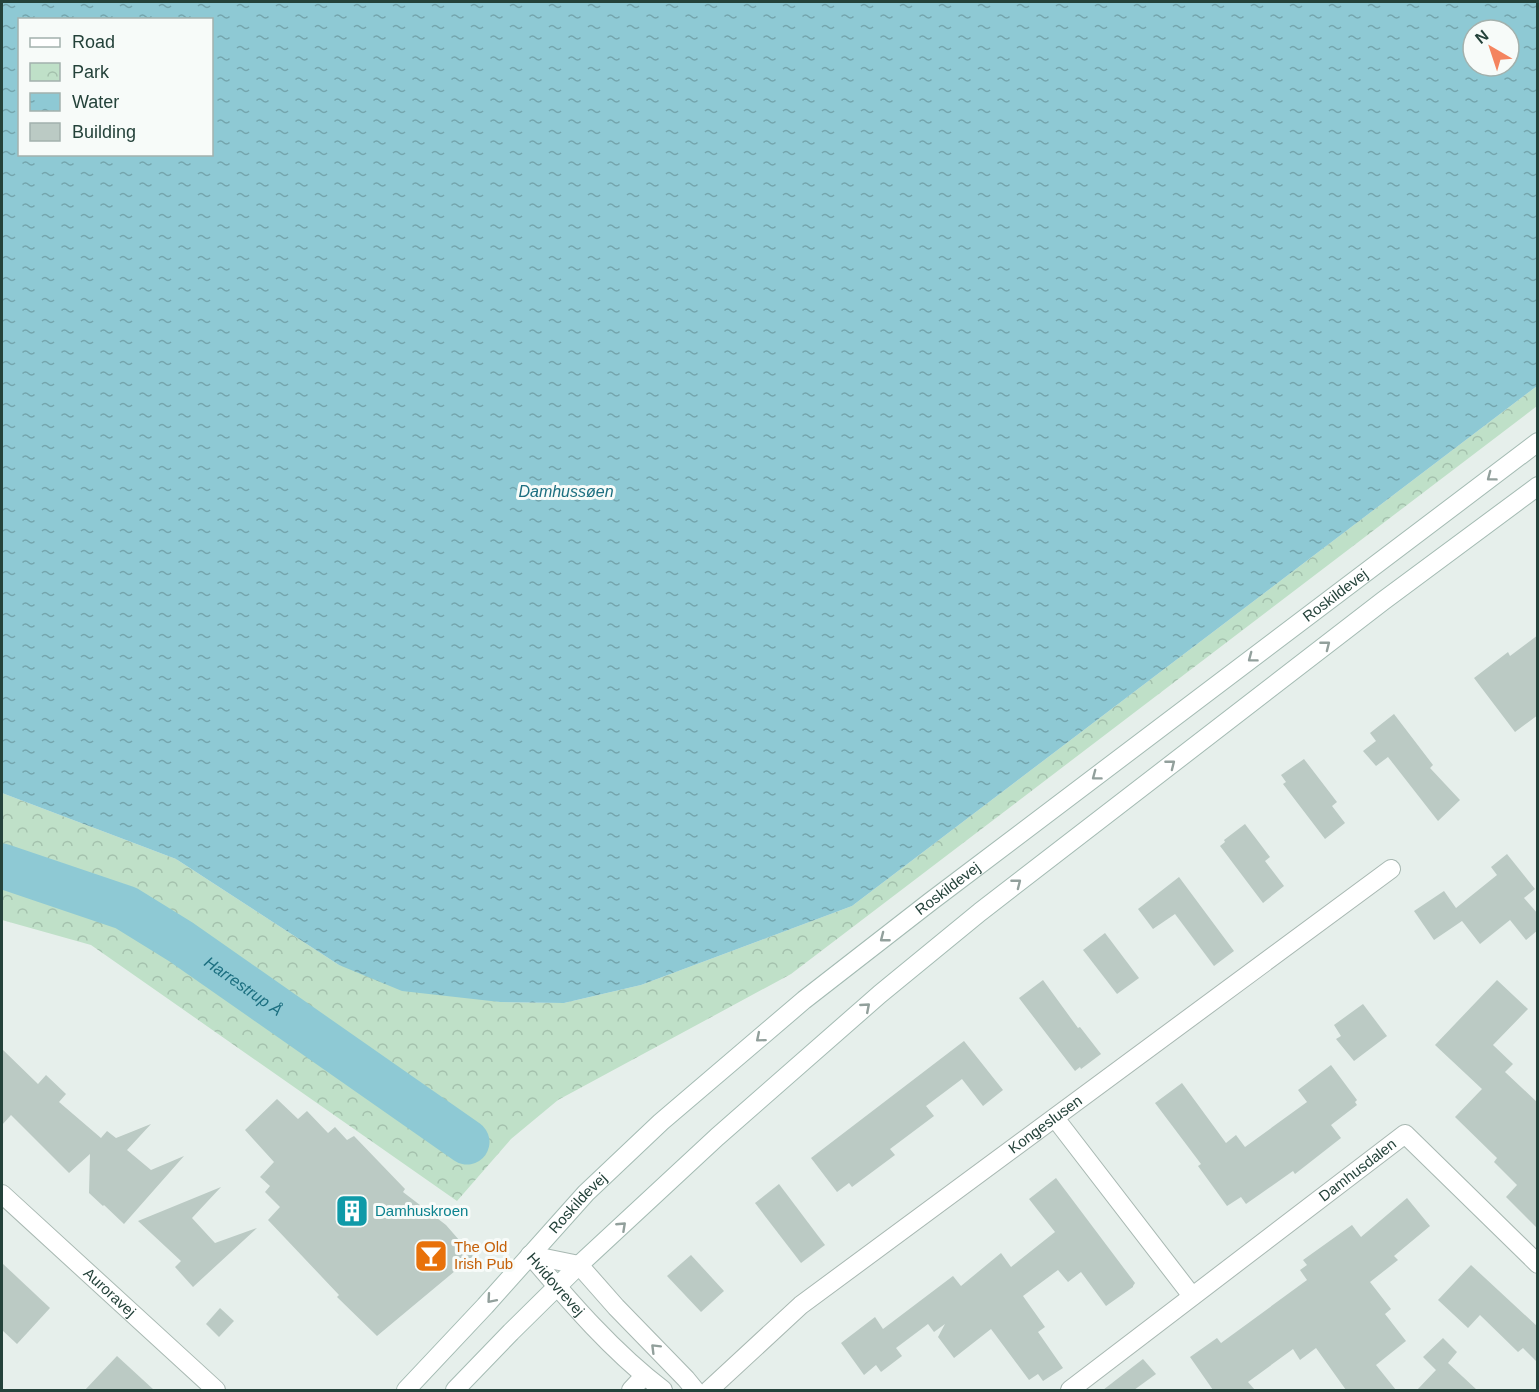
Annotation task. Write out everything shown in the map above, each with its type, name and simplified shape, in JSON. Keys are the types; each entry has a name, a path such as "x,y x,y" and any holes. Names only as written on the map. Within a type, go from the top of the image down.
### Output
{"main road":[{"name":"Roskildevej","path":"406,1390 477,1315 586,1193 662,1122 804,1000 1538,442"},
{"path":"455,1390 579,1265 717,1137 880,994 980,912 1392,594 1538,486"},
{"name":"Kongeslusen","path":"709,1390 801,1305 1391,869"},
{"path":"1055,1118 1192,1296"},
{"name":"Damhusdalen","path":"1070,1390 1405,1134 1538,1264"},
{"name":"Auroravej","path":"2,1194 216,1390"},
{"name":"Hvidovrevej","path":"530,1255 579,1265 695,1390"},
{"name":"Hvidovrevej","path":"530,1255 594,1326 644,1376 663,1390"},
{"path":"631,1390 644,1376"}],"green space":[{"path":"1537,386 1537,406 791,974 558,1100 511,1139 457,1201 91,945 2,920 2,793 176,859 339,965 500,1002 564,1003 641,985 852,906"}],"water":[{"name":"Damhussøen","path":"2,2 1537,2 1537,386 852,906 641,985 564,1003 500,1002 402,991 339,965 176,859 2,793"}],"building":[{"path":"1538,635 1538,715 1515,732 1474,678 1508,652 1510,656"},
{"path":"1394,714 1433,765 1430,768 1460,800 1438,821 1388,757 1376,766 1363,751 1376,741 1370,733"},
{"path":"1304,759 1337,802 1332,806 1345,823 1325,839 1283,784 1286,782 1281,775"},
{"path":"1245,824 1270,857 1265,861 1284,886 1263,903 1220,846 1225,842 1224,840"},
{"path":"1507,854 1535,889 1524,898 1538,914 1538,930 1526,940 1510,920 1480,944 1462,921 1434,940 1414,911 1444,891 1456,908 1497,875 1491,867"},
{"path":"1179,877 1234,951 1214,966 1175,914 1153,929 1138,909"},
{"path":"1105,933 1139,978 1117,994 1083,950"},
{"path":"1043,980 1078,1028 1080,1027 1101,1054 1081,1069 1080,1067 1075,1071 1019,998"},
{"path":"1497,980 1528,1009 1493,1045 1513,1064 1505,1072 1538,1103 1538,1229 1506,1197 1517,1185 1494,1162 1497,1158 1455,1117 1482,1089 1435,1045"},
{"path":"1363,1004 1387,1036 1354,1061 1336,1039 1341,1036 1334,1025"},
{"path":"964,1041 1003,1090 983,1106 962,1079 926,1106 934,1116 890,1149 895,1155 852,1187 849,1183 837,1192 811,1158"},
{"path":"2,1049 38,1084 46,1075 66,1094 59,1102 101,1138 107,1131 116,1138 151,1124 127,1150 151,1170 184,1156 124,1224 89,1193 90,1154 69,1173 11,1115 2,1125"},
{"path":"1331,1065 1357,1100 1355,1102 1357,1105 1331,1125 1341,1138 1295,1174 1293,1171 1246,1204 1241,1197 1227,1206 1198,1166 1201,1164 1155,1103 1182,1083 1226,1143 1236,1135 1245,1147 1307,1102 1298,1090"},
{"name":"Damhuskroen","path":"277,1099 298,1119 307,1111 328,1133 335,1127 347,1140 354,1136 405,1189 403,1192 446,1225 473,1256 377,1336 337,1297 339,1295 268,1220 280,1207 265,1192 270,1186 260,1177 274,1162 245,1130"},
{"path":"1056,1178 1135,1283 1133,1287 1106,1306 1081,1272 1068,1282 1058,1270 1023,1296 1045,1327 1038,1332 1063,1368 1043,1381 1038,1374 1029,1380 991,1329 954,1358 938,1337 945,1324 934,1332 928,1324 896,1348 902,1356 881,1372 876,1365 864,1375 841,1343 875,1317 883,1329 953,1276 961,1286 1001,1253 1011,1267 1055,1232 1029,1199"},
{"path":"779,1184 825,1245 801,1263 755,1203"},
{"path":"221,1187 192,1218 215,1243 257,1228 193,1287 175,1267 181,1261 138,1221"},
{"path":"1407,1198 1430,1226 1394,1256 1398,1260 1370,1282 1391,1309 1385,1314 1406,1341 1376,1365 1396,1390 1346,1390 1316,1348 1300,1360 1293,1349 1248,1382 1255,1390 1213,1390 1190,1357 1217,1338 1221,1343 1307,1280 1300,1270 1307,1265 1303,1260 1352,1225 1361,1237"},
{"path":"691,1255 724,1291 701,1312 667,1276"},
{"path":"2,1263 50,1308 17,1344 2,1330"},
{"path":"1471,1265 1538,1327 1538,1363 1523,1348 1518,1352 1480,1315 1468,1328 1438,1300"},
{"path":"220,1308 234,1321 219,1337 206,1324"},
{"path":"1443,1338 1457,1352 1448,1363 1477,1390 1417,1390 1436,1370 1423,1357"},
{"path":"117,1356 154,1390 85,1390"},
{"path":"1143,1359 1156,1374 1134,1390 1103,1390"}],"waterway":[{"name":"Harrestrup Å","path":"2,866 126,908 181,942 467,1142"}],"place":[{"name":"Damhuskroen","path":"352,1211"},
{"name":"The Old Irish Pub","path":"431,1256"}]}
